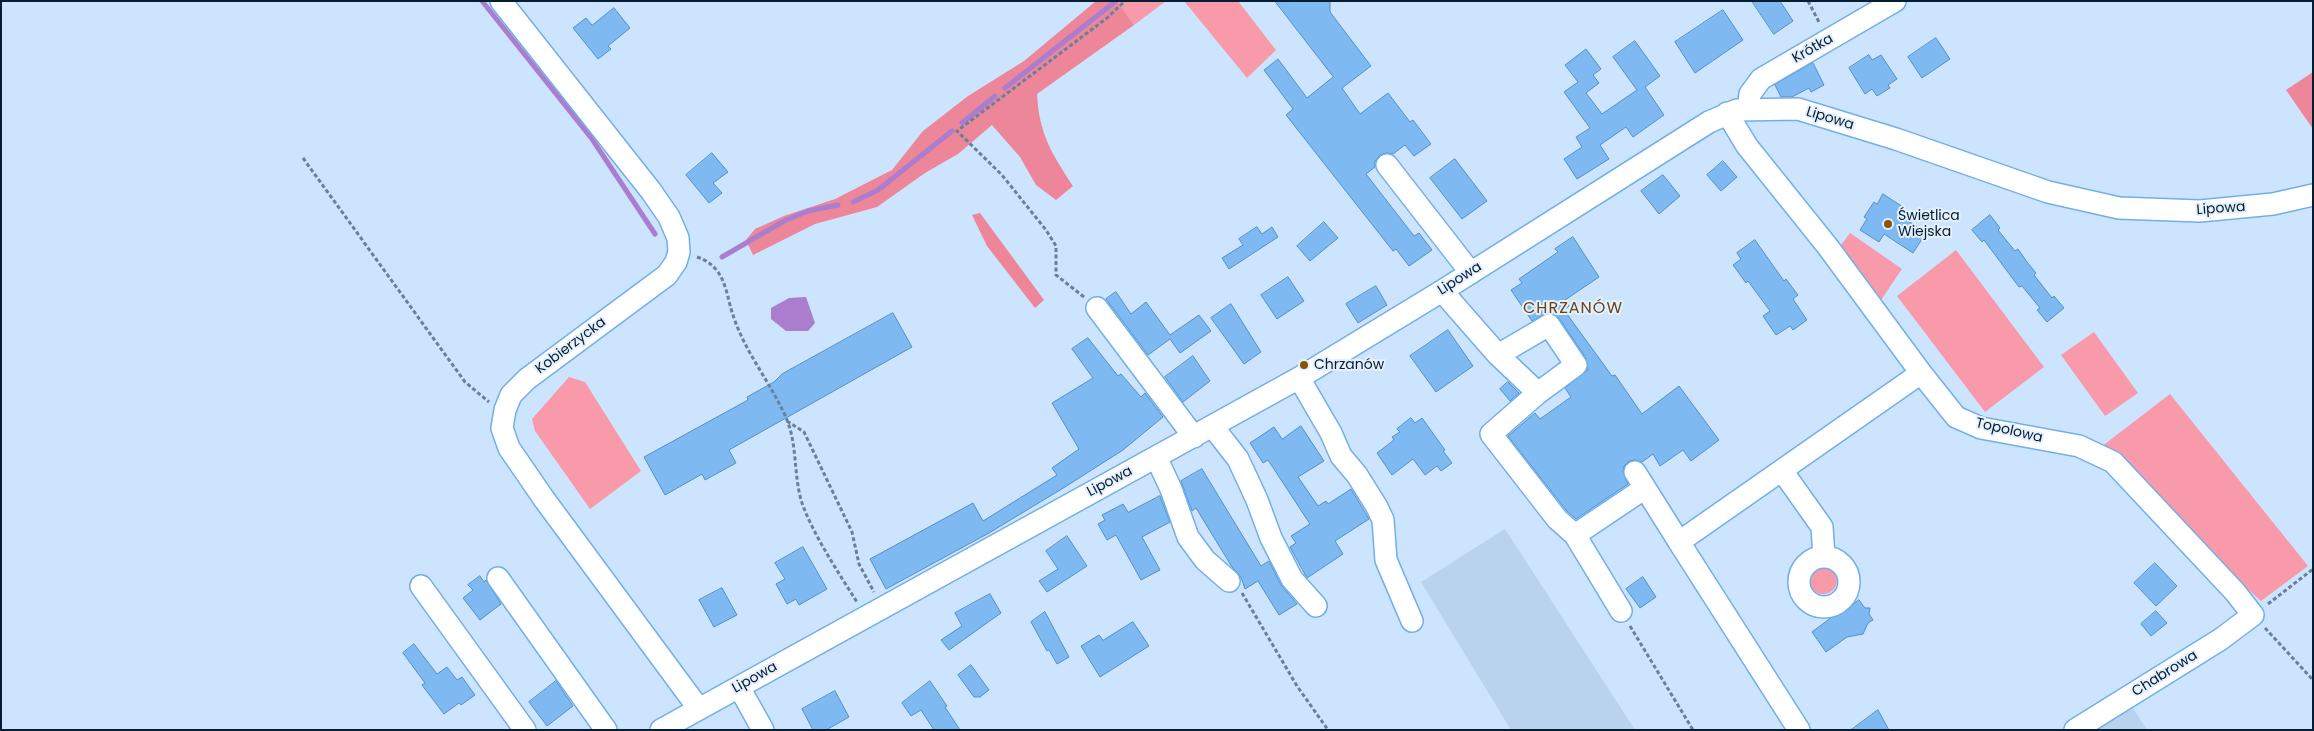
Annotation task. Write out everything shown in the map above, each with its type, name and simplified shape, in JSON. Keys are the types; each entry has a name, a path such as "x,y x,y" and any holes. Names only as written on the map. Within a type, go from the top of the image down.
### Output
{"street":[{"name":"Krótka","path":"1748,109 1750,94 1761,79 1895,1"},
{"path":"505,3 651,191 676,231 678,256"},
{"name":"Lipowa","path":"661,730 1299,378 1471,273 1652,157 1727,113 1748,109 1798,109 1896,139 2048,192 2119,208 2200,211 2274,204 2313,195"},
{"name":"Topolowa","path":"1727,113 1747,146 1828,247 1956,417 1981,428 2079,446 2113,462 2235,592 2253,615"},
{"path":"1387,165 1471,273"},
{"name":"Kobierzycka","path":"678,256 666,275 527,380 511,395 505,410 502,428 509,448 544,499 674,672 699,709"},
{"path":"1442,291 1498,355 1538,393"},
{"path":"1097,308 1194,437"},
{"path":"1498,355 1549,325 1576,365 1538,393 1491,434 1557,519 1576,535 1621,611"},
{"path":"1679,542 1783,472 1921,373"},
{"path":"1299,378 1331,433 1341,456 1357,475 1377,507 1383,520 1386,560 1412,621"},
{"path":"1213,427 1238,459 1257,500 1275,547 1292,579 1316,606"},
{"path":"1156,457 1172,489 1188,537 1205,560 1229,581"},
{"path":"1783,472 1822,526 1824,557"},
{"path":"1576,535 1640,480 1799,730"},
{"path":"498,578 606,730"},
{"path":"421,586 525,730"},
{"name":"Chabrowa","path":"2075,730 2222,640 2253,615"},
{"path":"739,687 764,730"}],"path":[{"path":"1097,308 1056,275 1056,246 1046,230 1002,175 958,131 1107,18 1125,1"},
{"path":"1808,1 1829,40"},
{"path":"303,158 465,382 492,405 505,410"},
{"path":"678,256 687,255 707,261 718,272 728,295 733,316 787,421 795,455 797,487 804,508 836,569 874,613"},
{"path":"787,421 804,432 852,532 859,564 874,613"},
{"path":"2313,569 2253,615 2313,680"},
{"path":"1229,581 1241,591 1254,610 1297,686 1328,730"},
{"path":"1621,611 1693,730"}],"shaded area":[{"path":"1096,1 1117,1 1134,25 1037,94 1038,108 1048,143 1073,186 1056,200 1036,185 1020,157 992,125 958,154 925,173 877,207 815,224 753,255 746,240 755,229 784,216 835,199 892,170 923,131 968,96 1024,61"},
{"path":"1117,1 1166,1 1134,25"},
{"path":"1184,1 1238,1 1276,50 1247,78"},
{"path":"2313,72 2313,129 2286,90"},
{"path":"980,213 1044,300 1035,308 987,246 972,215"},
{"path":"1850,233 1902,269 1879,303 1838,249"},
{"path":"1956,250 2044,367 1985,412 1897,296"},
{"path":"806,297 815,323 808,331 786,331 771,319 771,308 789,298"},
{"path":"2094,332 2138,393 2105,416 2061,355"},
{"path":"569,377 585,382 641,471 590,509 535,431 532,419"},
{"path":"2170,394 2308,566 2261,601 2207,553 2101,447"},
{"path":"1505,529 1635,730 1511,730 1421,582"},
{"path":"1823,566 1833,570 1837,580 1833,590 1823,594 1813,590 1809,580 1813,570"},
{"path":"2131,705 2147,730 2093,730"}],"building":[{"path":"1275,1 1330,1 1330,12 1371,66 1342,88 1360,114 1388,93 1410,122 1413,120 1431,144 1414,156 1405,145 1393,154 1386,153 1380,155 1375,161 1375,167 1366,174 1414,236 1419,233 1432,250 1409,266 1396,249 1393,251 1286,115 1293,109 1264,70 1278,59 1307,98 1333,77"},
{"path":"1752,1 1780,1 1793,21 1774,34"},
{"path":"614,8 630,28 608,46 611,49 598,59 573,28 586,18 592,25"},
{"path":"1723,10 1743,40 1695,73 1675,42"},
{"path":"1936,38 1950,59 1922,78 1908,57"},
{"path":"1635,41 1660,76 1645,87 1664,115 1633,137 1626,127 1600,145 1609,159 1577,179 1564,159 1582,147 1576,137 1590,128 1564,92 1578,82 1565,65 1586,49 1601,69 1593,75 1599,83 1586,93 1602,114 1637,90 1613,57"},
{"path":"1869,55 1872,60 1881,55 1897,79 1888,85 1890,88 1877,96 1872,89 1865,94 1849,68"},
{"path":"1813,63 1824,85 1811,92 1809,88 1792,97 1781,97 1775,85"},
{"path":"712,153 728,172 713,183 722,193 709,203 686,175"},
{"path":"1455,159 1487,201 1462,219 1430,178"},
{"path":"1723,161 1737,177 1721,191 1707,175"},
{"path":"1663,175 1680,196 1659,214 1641,191"},
{"name":"Świetlica Wiejska","path":"1883,194 1903,207 1898,214 1926,233 1913,253 1884,234 1879,242 1860,230 1867,219 1864,217 1874,202 1877,204"},
{"path":"1990,215 2000,228 1998,230 2015,251 2018,249 2036,273 2034,275 2052,298 2054,296 2064,308 2047,322 2037,310 2040,308 2022,286 2019,287 1984,240 1982,242 1972,230"},
{"path":"1324,222 1338,238 1310,261 1297,246"},
{"path":"1257,227 1262,234 1272,227 1278,237 1229,269 1222,258 1243,245 1239,239"},
{"path":"1573,237 1599,277 1565,300 1569,306 1564,310 1612,376 1615,375 1642,414 1679,386 1719,440 1691,461 1683,450 1660,466 1653,454 1642,462 1629,461 1624,466 1623,472 1628,484 1576,519 1566,510 1508,436 1535,413 1540,419 1571,397 1565,388 1588,370 1586,358 1559,318 1548,313 1532,321 1511,290 1522,283 1519,279 1558,252 1555,249"},
{"path":"1755,240 1784,281 1786,279 1798,295 1793,299 1807,320 1793,330 1790,326 1776,335 1763,316 1770,311 1748,281 1746,283 1733,265 1741,259 1737,253"},
{"path":"1288,277 1304,301 1277,319 1261,295"},
{"path":"1376,286 1387,305 1358,323 1346,304"},
{"path":"1116,292 1131,314 1146,302 1170,335 1199,315 1211,331 1180,353 1170,339 1148,355 1106,299"},
{"path":"1231,304 1261,352 1244,364 1211,318"},
{"path":"893,313 912,347 729,450 736,463 705,480 702,474 665,495 644,457 748,400 747,397 774,382 782,374"},
{"path":"1448,330 1473,366 1436,392 1410,356"},
{"path":"1088,338 1118,376 1121,374 1141,397 1145,393 1163,417 1123,450 1065,487 989,533 886,589 870,559 973,503 983,521 1057,475 1052,468 1079,449 1052,403 1093,378 1072,349"},
{"path":"1193,356 1210,381 1183,402 1165,377"},
{"path":"1508,382 1519,393 1510,401 1500,389"},
{"path":"1411,418 1415,423 1422,418 1445,450 1443,451 1452,463 1441,471 1437,466 1425,475 1413,459 1392,475 1377,453 1394,440 1392,437 1400,432 1397,429"},
{"path":"1301,426 1324,461 1298,477 1318,506 1326,501 1328,504 1351,489 1369,519 1335,541 1343,554 1307,578 1290,547 1296,543 1291,536 1310,524 1268,460 1263,463 1250,443 1274,427 1282,439"},
{"path":"1202,469 1261,566 1269,561 1281,585 1297,604 1279,615 1258,581 1245,589 1241,577 1232,567 1196,508 1192,511 1181,481"},
{"path":"1160,496 1170,522 1142,537 1160,570 1141,580 1116,535 1107,540 1098,524 1105,520 1102,515 1123,504 1128,512"},
{"path":"1067,536 1087,566 1047,592 1039,581 1058,569 1046,551"},
{"path":"803,547 827,589 799,605 796,599 787,604 776,584 785,579 775,563"},
{"path":"2155,563 2177,586 2156,606 2134,583"},
{"path":"480,576 484,582 486,580 501,604 480,620 463,598 473,590 468,585"},
{"path":"1643,577 1656,597 1640,608 1626,589"},
{"path":"722,588 737,615 714,627 699,600"},
{"path":"990,594 1001,613 949,650 941,640 962,626 955,613"},
{"path":"1859,600 1865,608 1870,608 1869,614 1873,620 1868,623 1863,634 1847,637 1826,652 1812,632 1848,605 1849,607"},
{"path":"2156,611 2167,623 2151,636 2141,624"},
{"path":"1045,612 1069,657 1057,664 1049,650 1047,651 1031,622"},
{"path":"1133,622 1149,646 1100,677 1081,646 1099,635 1103,640"},
{"path":"414,644 437,674 447,667 457,680 462,677 475,695 461,705 459,703 444,714 422,685 425,683 403,653"},
{"path":"971,665 989,690 980,697 974,697 958,675"},
{"path":"556,681 573,706 547,726 529,702"},
{"path":"930,681 960,730 934,730 921,710 911,716 902,703"},
{"path":"835,691 849,717 826,730 813,730 802,709"},
{"path":"1878,710 1889,730 1851,730"}],"waterway":[{"path":"482,1 592,139 655,234"},
{"path":"1005,88 1116,1"},
{"path":"962,123 995,96"},
{"path":"853,202 878,190 952,131"},
{"path":"722,257 784,221 808,211 838,205"}],"place":[{"name":"Świetlica Wiejska","path":"1888,224"},
{"name":"Chrzanów","path":"1304,365"}],"district":[{"name":"CHRZANÓW","path":"1573,309"}]}
